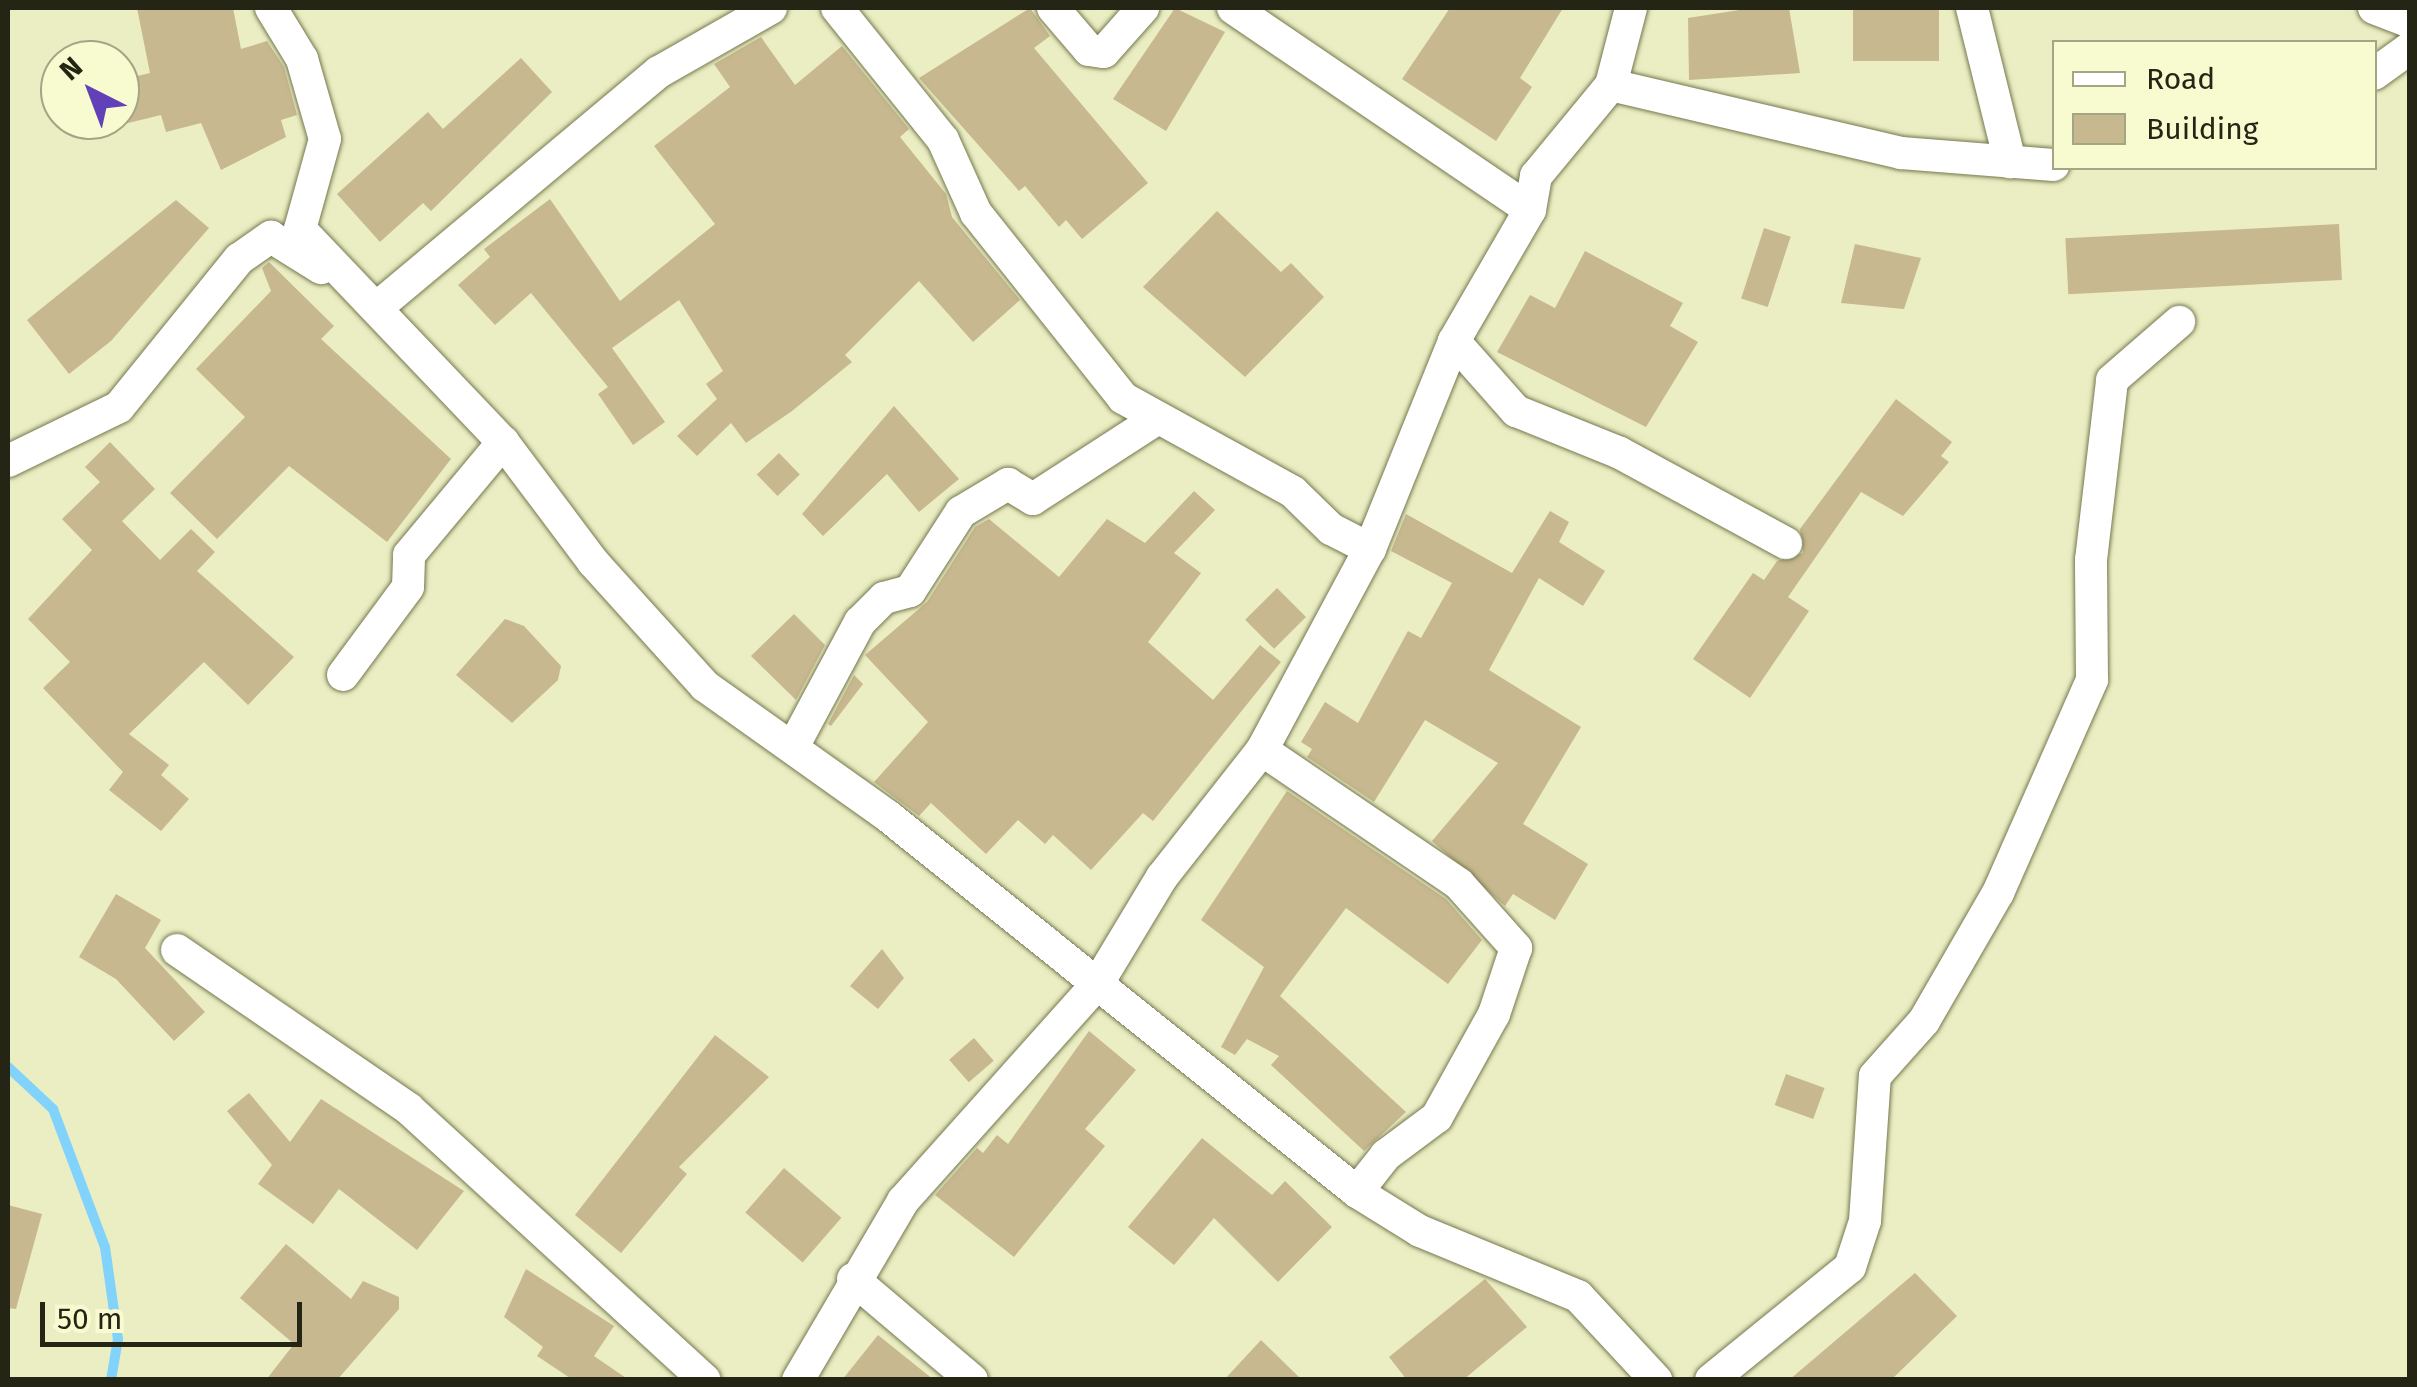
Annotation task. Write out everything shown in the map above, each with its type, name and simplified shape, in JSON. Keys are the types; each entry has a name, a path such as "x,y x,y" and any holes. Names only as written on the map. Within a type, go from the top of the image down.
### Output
{"street":[{"path":"270,8 302,60 325,139 300,229 380,304 503,442 704,686 794,745 1357,1192 1420,1231 1578,1296 1656,1380"},
{"path":"380,304 658,72 771,8"},
{"path":"837,8 943,140 988,229 1095,370 1152,422 1293,492 1331,529 1370,550"},
{"path":"1053,8 1089,50 1104,52 1143,8"},
{"path":"1232,8 1530,210"},
{"path":"798,1380 852,1279 903,1201 1098,983 1162,876 1262,750 1370,550 1454,341 1530,210 1536,176 1611,85 1630,8"},
{"path":"1972,8 2010,162"},
{"path":"2374,8 2410,22"},
{"path":"2377,72 2410,48"},
{"path":"1611,85 1901,152 2052,165"},
{"path":"8,461 118,407 240,259 270,237 380,304"},
{"path":"1711,1380 1850,1268 1865,1221 1875,1076 1924,1022 1998,893 2092,680 2091,560 2112,380 2179,322"},
{"path":"1454,341 1516,411 1620,453 1786,543"},
{"path":"794,745 860,622 884,598 910,590 960,512 1008,484 1033,499 1152,422"},
{"path":"343,675 408,587 409,555 503,442"},
{"path":"1262,750 1458,884 1516,948 1494,1014 1437,1117 1386,1155 1357,1192"},
{"path":"177,950 410,1108 705,1380"},
{"path":"852,1279 972,1380"}],"building":[{"path":"137,8 233,8 241,49 267,41 284,67 297,115 281,120 286,137 221,170 201,123 166,132 161,115 140,120 140,75 150,73"},
{"path":"1030,8 1050,36 1034,48 1148,183 1082,239 1066,220 1059,227 1025,186 1019,191 919,78"},
{"path":"1175,8 1225,32 1166,131 1113,99"},
{"path":"1450,8 1563,8 1520,78 1532,87 1496,141 1402,79"},
{"path":"1752,8 1789,8 1800,73 1689,80 1688,18"},
{"path":"1853,8 1939,8 1939,61 1853,61"},
{"path":"761,37 795,85 842,46 909,129 900,137 946,194 952,217 1020,300 973,342 919,281 845,355 852,362 792,411 746,443 731,423 697,456 677,436 717,399 706,384 723,371 679,300 612,348 665,422 633,445 598,394 608,387 531,293 495,325 458,285 490,257 484,249 550,199 620,301 715,224 654,146 730,87 714,64"},
{"path":"521,58 552,92 431,211 423,203 380,242 337,194 428,112 443,129"},
{"path":"176,200 209,228 111,341 69,374 27,320"},
{"path":"1217,211 1281,272 1291,263 1324,297 1245,377 1143,287"},
{"path":"2339,224 2342,280 2068,294 2065,238"},
{"path":"1764,228 1791,237 1768,307 1741,298"},
{"path":"1855,244 1921,258 1904,309 1841,303"},
{"path":"1585,251 1683,303 1670,326 1698,342 1646,427 1497,352 1530,295 1555,308"},
{"path":"269,262 334,326 321,339 451,459 387,542 289,466 217,539 170,493 245,417 196,369 271,291 262,268"},
{"path":"1896,399 1952,442 1941,456 1949,462 1903,516 1861,492 1788,597 1809,611 1750,698 1693,659 1753,573 1764,580 1777,561 1803,553 1800,529"},
{"path":"894,406 959,479 919,512 887,474 823,536 802,514"},
{"path":"110,442 155,489 122,521 160,560 191,529 215,552 197,571 294,657 248,705 204,662 129,734 169,765 161,775 189,799 161,831 109,790 123,772 43,688 70,662 28,619 92,550 62,519 100,482 85,467"},
{"path":"779,453 800,475 778,496 757,475"},
{"path":"1194,491 1215,510 1174,553 1201,573 1148,642 1213,700 1260,645 1281,662 1153,821 1143,813 1091,870 1053,835 1045,844 1018,820 986,854 931,803 919,816 874,782 928,722 865,655 927,602 975,527 989,519 1059,577 1107,519 1145,543"},
{"path":"1550,511 1569,522 1559,542 1605,571 1583,606 1539,578 1489,670 1581,727 1523,824 1588,864 1555,920 1513,894 1505,906 1432,841 1498,763 1425,720 1374,802 1307,757 1312,749 1301,742 1325,702 1358,723 1408,631 1421,638 1452,583 1391,551 1406,514 1512,573"},
{"path":"1277,588 1306,617 1274,649 1245,620"},
{"path":"794,614 825,645 796,700 751,656"},
{"path":"505,619 524,626 561,666 558,680 512,723 456,675"},
{"path":"854,675 863,684 831,726 828,724"},
{"path":"1287,791 1446,899 1482,940 1448,984 1346,908 1280,996 1406,1112 1364,1151 1271,1065 1279,1056 1247,1039 1235,1055 1221,1047 1264,967 1201,920"},
{"path":"116,894 161,920 145,948 205,1012 174,1041 116,979 79,957"},
{"path":"882,949 904,978 878,1009 850,986"},
{"path":"1089,1031 1136,1070 1085,1129 1105,1146 1014,1257 935,1195 977,1148 983,1153 997,1135 1008,1144"},
{"path":"715,1035 769,1077 679,1167 687,1174 621,1253 575,1215"},
{"path":"974,1038 994,1061 969,1082 949,1060"},
{"path":"1786,1074 1825,1088 1813,1119 1775,1105"},
{"path":"249,1093 290,1142 321,1099 464,1191 417,1250 339,1189 313,1224 258,1184 272,1165 227,1111"},
{"path":"1202,1138 1272,1195 1285,1181 1332,1227 1278,1282 1214,1218 1174,1265 1128,1227"},
{"path":"784,1168 841,1218 803,1262 745,1213"},
{"path":"8,1205 42,1214 16,1309 8,1308"},
{"path":"286,1244 351,1299 363,1281 399,1297 399,1309 337,1380 266,1380 294,1344 240,1298"},
{"path":"526,1269 614,1326 594,1356 629,1380 573,1380 537,1356 543,1347 504,1317"},
{"path":"1915,1273 1957,1316 1891,1380 1789,1380"},
{"path":"1485,1279 1527,1327 1463,1380 1407,1380 1389,1357"},
{"path":"878,1335 934,1380 842,1380"},
{"path":"1261,1340 1302,1380 1224,1380"}],"waterway":[{"path":"8,1067 53,1109 105,1247 118,1339 111,1380"}]}
